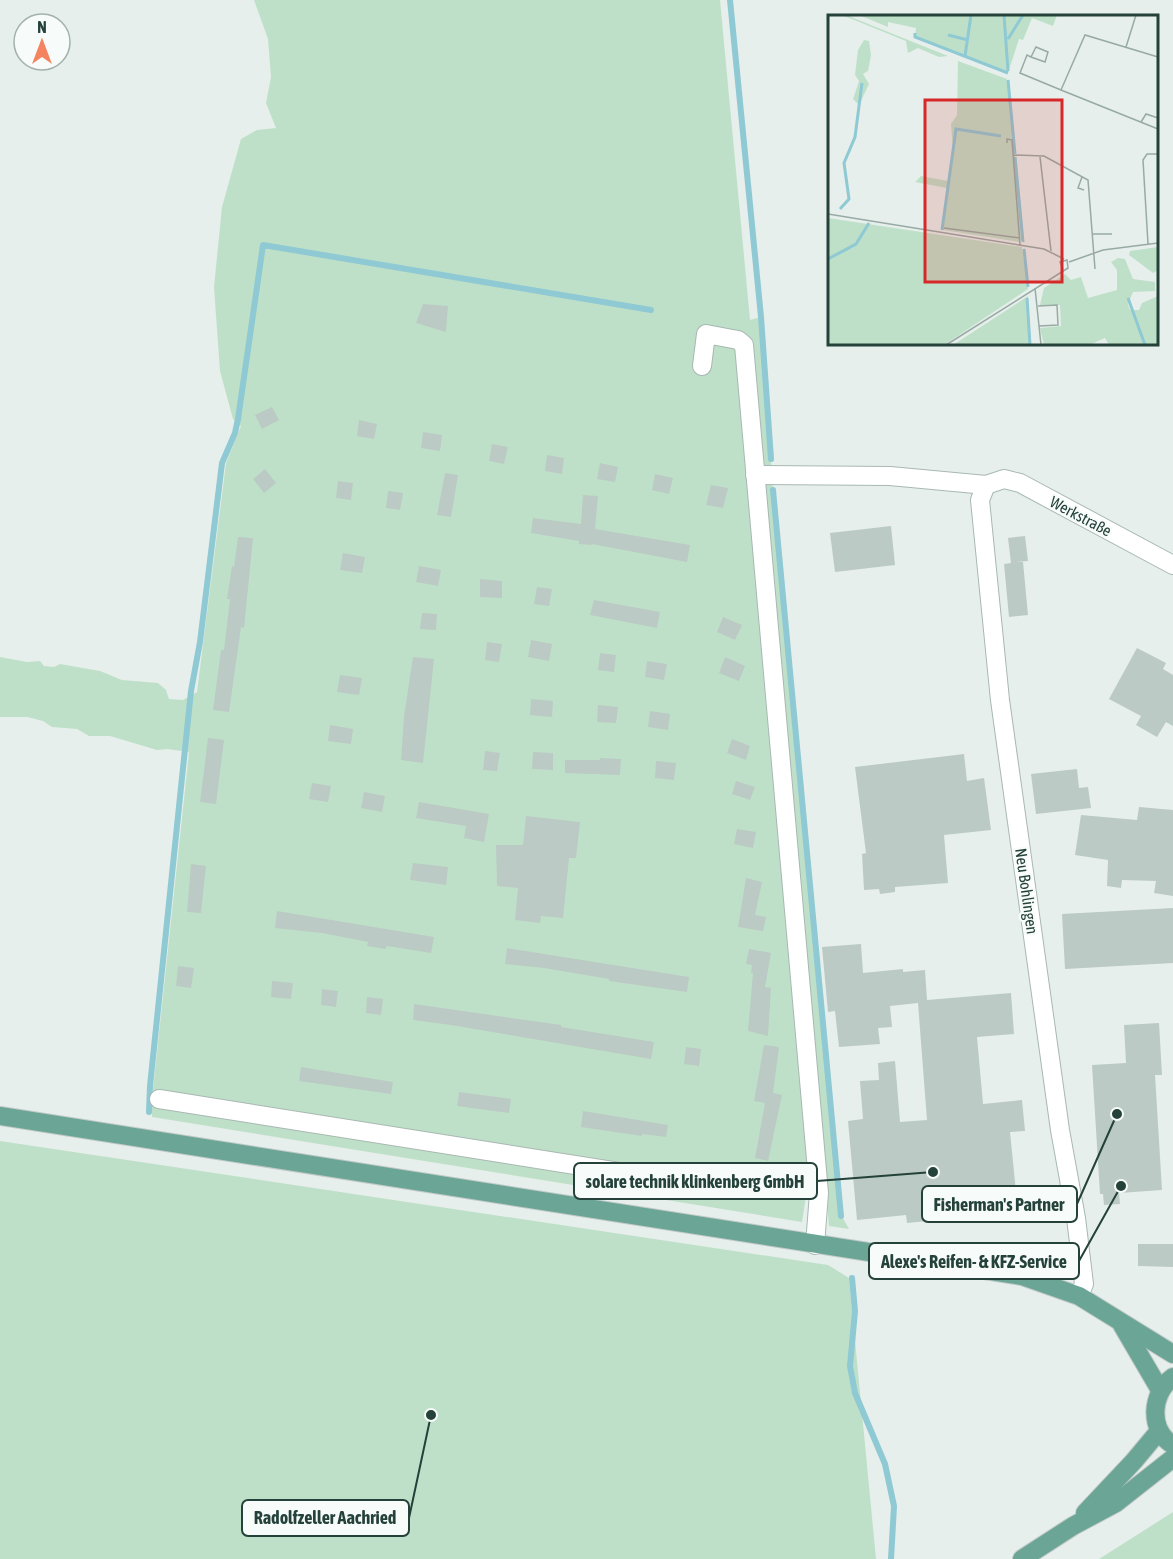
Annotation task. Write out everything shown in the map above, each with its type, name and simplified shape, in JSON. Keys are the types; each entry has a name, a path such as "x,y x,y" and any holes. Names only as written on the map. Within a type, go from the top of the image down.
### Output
{"main road":[{"path":"0,1116 1022,1276 1079,1296 1173,1354"},
{"path":"1119,1321 1160,1390"},
{"path":"1173,1377 1160,1390 1156,1401 1155,1416 1159,1431 1173,1445"},
{"path":"1073,1526 1159,1431"},
{"path":"1022,1559 1073,1526 1116,1503 1173,1458"}],"street":[{"path":"702,366 706,334 738,340 744,345 817,1180 818,1230 815,1245"},
{"name":"Werkstraße","path":"755,475 890,476 986,485 1004,479 1020,483 1173,565"},
{"name":"Neu Bohlingen","path":"986,485 980,500 1000,700 1060,1130 1076,1218 1084,1284 1079,1296"},
{"path":"159,1099 676,1181 724,1186 774,1185 817,1180"}],"green space":[{"path":"254,0 720,0 750,320 761,317 773,490 841,1215 849,1229 829,1226 826,1191 806,1196 802,1222 152,1117 152,1099 189,752 157,750 110,736 89,736 77,729 52,727 43,721 27,717 0,717 0,657 27,662 40,661 44,666 54,667 60,664 100,671 122,680 158,683 166,690 169,699 183,700 197,692 226,463 241,426 233,419 220,371 214,287 222,207 241,139 257,130 276,128 266,103 271,77 268,39"},
{"path":"0,1141 828,1265 849,1278 876,1559 0,1559"},
{"path":"1173,1512 1173,1559 1099,1559 1107,1554"}],"building":[{"path":"423,304 448,306 446,332 416,323"},
{"path":"272,407 279,420 262,429 255,415"},
{"path":"359,420 377,424 374,439 357,436"},
{"path":"423,432 442,435 440,451 421,448"},
{"path":"492,444 508,447 504,464 489,461"},
{"path":"547,455 564,458 562,474 545,471"},
{"path":"600,463 618,467 615,482 597,479"},
{"path":"265,469 276,483 264,493 253,479"},
{"path":"445,473 458,475 451,517 437,515"},
{"path":"655,474 673,478 669,494 652,490"},
{"path":"338,481 353,483 351,500 336,498"},
{"path":"711,485 728,488 723,508 706,505"},
{"path":"388,491 403,493 400,510 386,508"},
{"path":"583,495 598,496 595,529 690,545 687,562 592,544 579,544 579,541 531,533 533,518 581,524"},
{"path":"891,526 895,565 835,572 830,533"},
{"path":"1025,536 1028,561 1016,562 1023,562 1028,615 1009,617 1004,564 1011,563 1008,538"},
{"path":"238,537 253,538 244,628 241,627 229,712 213,710 221,650 224,650 230,599 227,599"},
{"path":"343,553 365,557 362,573 340,570"},
{"path":"419,566 441,570 438,586 416,582"},
{"path":"480,579 502,581 502,598 480,597"},
{"path":"537,587 552,589 549,606 534,604"},
{"path":"594,600 660,612 657,628 590,615"},
{"path":"422,613 437,614 436,630 420,629"},
{"path":"723,617 742,625 735,640 717,632"},
{"path":"531,640 552,644 549,661 528,657"},
{"path":"487,642 502,644 499,662 485,660"},
{"path":"1137,648 1166,663 1163,669 1173,675 1173,726 1166,722 1157,737 1136,725 1141,716 1109,699"},
{"path":"600,653 616,655 614,672 598,670"},
{"path":"413,657 434,659 423,763 401,760 404,716"},
{"path":"725,657 745,666 739,681 719,673"},
{"path":"647,661 667,664 664,680 645,677"},
{"path":"340,675 362,678 359,695 337,692"},
{"path":"531,699 553,701 552,717 530,715"},
{"path":"598,705 618,707 616,723 597,722"},
{"path":"650,711 670,714 668,730 648,727"},
{"path":"330,725 353,729 351,744 328,741"},
{"path":"208,738 224,740 216,804 200,802"},
{"path":"732,739 750,746 746,760 727,753"},
{"path":"485,751 500,753 497,771 483,770"},
{"path":"533,752 553,753 553,770 532,769"},
{"path":"964,754 967,781 984,778 991,830 944,835 948,883 895,887 895,892 880,894 879,889 864,890 862,854 866,853 855,767"},
{"path":"600,758 621,759 620,775 565,773 565,760 600,760"},
{"path":"656,761 676,763 674,780 655,778"},
{"path":"1077,769 1079,788 1088,787 1091,808 1036,814 1031,774"},
{"path":"736,781 755,787 750,800 732,794"},
{"path":"312,783 331,786 328,802 309,799"},
{"path":"364,792 385,796 382,812 361,808"},
{"path":"419,802 489,814 484,842 464,838 466,826 416,818"},
{"path":"1139,807 1173,810 1173,896 1154,893 1156,881 1122,880 1121,888 1107,886 1108,860 1075,855 1081,815 1137,820"},
{"path":"526,816 580,822 576,858 569,858 563,918 541,916 540,923 515,920 518,888 497,886 496,845 523,845"},
{"path":"737,829 756,832 753,848 734,844"},
{"path":"413,863 448,867 446,885 410,880"},
{"path":"191,864 206,866 201,913 187,912"},
{"path":"746,878 762,882 755,915 766,917 763,931 738,927"},
{"path":"1173,908 1173,963 1065,969 1062,914"},
{"path":"277,911 434,937 431,953 387,946 385,949 367,946 368,942 322,933 275,928"},
{"path":"861,944 863,973 903,969 903,972 925,970 927,1000 1011,993 1014,1034 977,1037 983,1104 1022,1100 1025,1131 1010,1132 1018,1212 907,1223 906,1215 857,1220 848,1121 863,1119 860,1081 879,1080 878,1063 895,1061 900,1122 927,1120 918,1003 890,1006 892,1027 878,1028 880,1044 839,1047 835,1011 828,1012 822,947"},
{"path":"507,948 689,977 687,992 609,981 609,979 544,968 505,964"},
{"path":"749,949 771,953 765,987 771,988 768,1036 748,1031 753,973 751,973 752,965 746,964"},
{"path":"178,966 194,968 191,988 176,986"},
{"path":"272,981 293,983 291,999 271,997"},
{"path":"322,989 338,991 336,1007 321,1005"},
{"path":"367,997 383,999 381,1015 366,1013"},
{"path":"414,1004 561,1025 561,1027 654,1042 651,1059 413,1020"},
{"path":"1159,1023 1162,1075 1155,1075 1162,1190 1119,1193 1120,1204 1104,1205 1103,1194 1100,1194 1092,1065 1126,1063 1124,1025"},
{"path":"764,1045 779,1047 773,1093 782,1095 768,1161 755,1158 765,1103 754,1101"},
{"path":"686,1047 701,1049 699,1066 684,1064"},
{"path":"301,1067 393,1082 391,1094 299,1081"},
{"path":"459,1092 511,1099 509,1113 457,1106"},
{"path":"583,1111 668,1125 666,1137 642,1134 642,1136 581,1127"},
{"path":"1138,1244 1173,1244 1173,1267 1138,1266"}],"waterway":[{"path":"730,0 761,317 771,459"},
{"path":"149,1112 191,691 200,642 222,463 235,433 238,419 263,245 651,310"},
{"path":"773,490 841,1216"},
{"path":"852,1278 855,1311 850,1366 855,1393 885,1464 894,1506 891,1559"}],"place":[{"name":"Fisherman's Partner","path":"1117,1114"},
{"name":"solare technik klinkenberg GmbH","path":"933,1172"},
{"name":"Alexe's Reifen- & KFZ-Service","path":"1121,1186"},
{"name":"Radolfzeller Aachried","path":"431,1415"}]}
